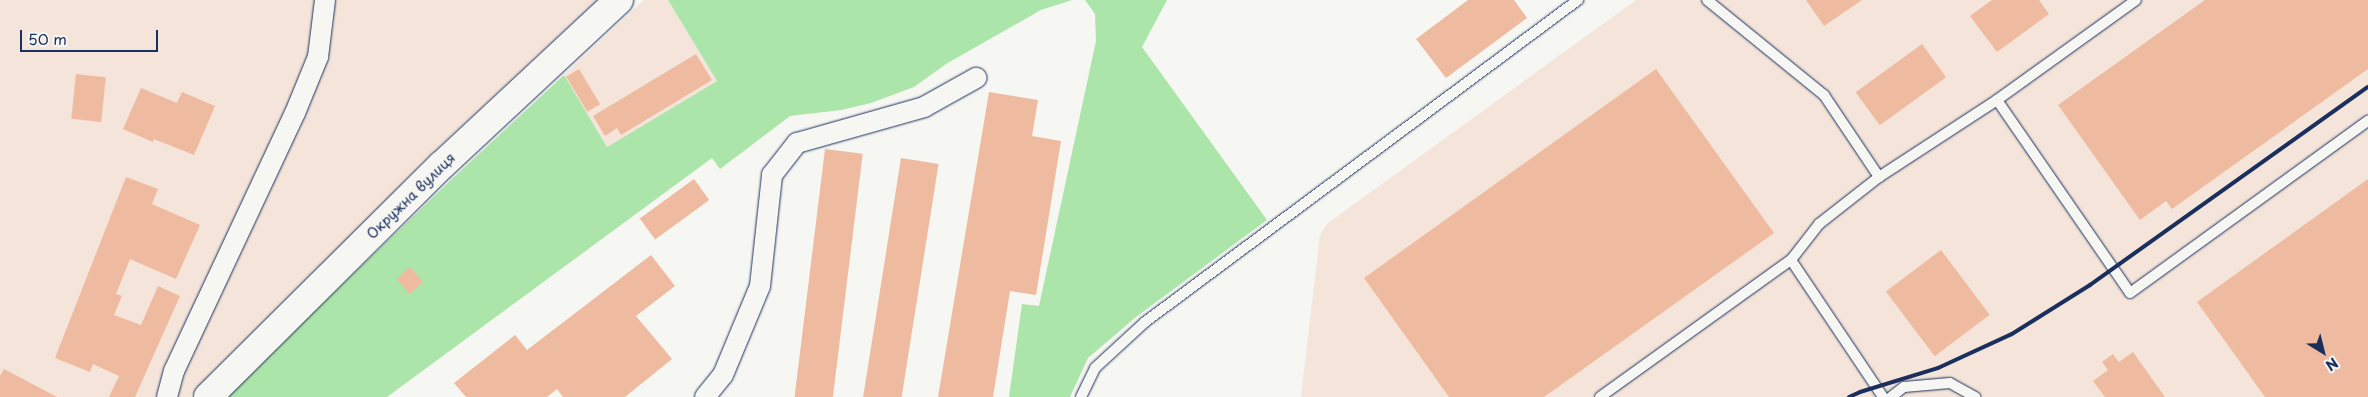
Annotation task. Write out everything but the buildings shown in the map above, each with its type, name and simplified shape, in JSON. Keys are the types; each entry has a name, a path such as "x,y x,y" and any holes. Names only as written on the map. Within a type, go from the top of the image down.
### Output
{"main road":[{"name":"Окружна вулиця","path":"208,397 442,165 619,0"}],"street":[{"path":"167,397 174,371 295,113 318,58 325,0"},
{"path":"705,397 723,375 760,286 772,175 797,143 924,107 976,78"}],"lane":[{"path":"1081,397 1095,368 1144,322 1578,0"},
{"path":"1707,0 1824,95 1879,177"},
{"path":"1600,397 1791,260 1819,224 1879,177 1996,100 2136,0"},
{"path":"1996,100 2130,293 2368,121"},
{"path":"1791,260 1883,397"},
{"path":"1891,397 1904,387 1950,383 1976,397"}],"shaded area":[{"path":"0,0 597,0 428,157 190,397 0,397"},
{"path":"644,0 668,0 717,81 607,147 564,75"},
{"path":"1636,0 2368,0 2368,397 1301,397 1320,235 1328,223"}],"green space":[{"path":"668,0 1072,0 1041,10 946,64 914,87 871,103 841,110 790,116 720,169 712,158 387,397 225,397 452,179 564,75 607,147 717,81"},
{"path":"1085,0 1167,0 1142,47 1267,220 1136,317 1088,358 1070,397 1009,397 1022,304 1039,306 1096,41 1095,14"}],"railway":[{"path":"1849,397 1938,368 2012,334 2090,285 2368,87"}]}
